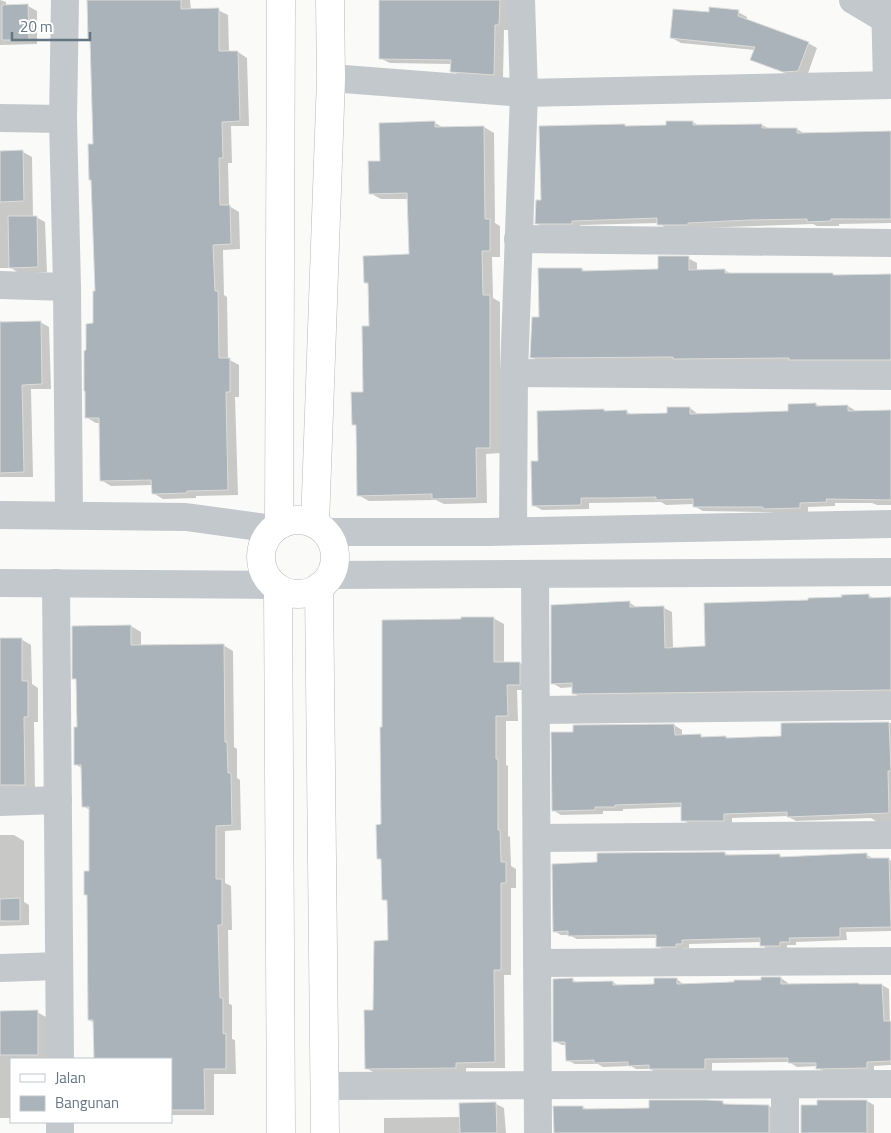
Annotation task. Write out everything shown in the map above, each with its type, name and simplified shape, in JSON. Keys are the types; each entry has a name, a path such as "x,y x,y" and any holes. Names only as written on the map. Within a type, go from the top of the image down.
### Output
{"street":[{"path":"65,0 63,119 69,515"},
{"path":"276,527 281,0"},
{"path":"320,528 331,78 330,0"},
{"path":"513,532 514,373 524,94 521,0"},
{"path":"331,78 524,94 889,85 885,9 853,0"},
{"path":"0,118 63,119"},
{"path":"518,239 891,243"},
{"path":"0,285 67,287"},
{"path":"514,373 891,376"},
{"path":"0,515 186,517 276,527"},
{"path":"303,520 320,528 332,541 335,553 334,564 325,581 309,592 298,594 287,592 276,586 267,577 261,557 267,537 276,527 291,521 303,520"},
{"path":"320,528 513,532 891,524"},
{"path":"325,581 535,574 891,572"},
{"path":"535,574 538,1133"},
{"path":"324,1133 325,581"},
{"path":"56,583 60,1058"},
{"path":"0,584 276,586"},
{"path":"276,586 281,1133"},
{"path":"536,710 891,706"},
{"path":"0,802 58,800"},
{"path":"537,838 891,835"},
{"path":"537,963 891,961"},
{"path":"0,968 59,966"},
{"path":"325,1086 891,1084"},
{"path":"785,1085 785,1133"}],"building":[{"path":"87,0 181,0 181,9 219,8 219,51 238,51 240,121 222,122 223,158 219,158 220,205 230,205 231,244 213,245 215,291 218,291 219,358 230,358 230,392 226,392 228,490 152,494 151,480 100,481 99,418 85,418 84,391 86,324 93,323 93,291 95,291 88,144 93,144"},
{"path":"379,0 500,0 499,25 495,25 494,75 450,72 451,60 379,59"},
{"path":"28,4 29,40 2,40 2,5"},
{"path":"709,7 739,10 738,16 809,42 798,71 783,72 750,60 755,47 670,38 673,9 709,12"},
{"path":"435,121 435,127 484,126 485,219 490,219 490,251 482,251 483,295 490,295 490,448 476,448 477,498 432,499 432,494 357,496 356,425 352,425 351,392 363,392 362,326 369,326 368,283 364,283 363,256 409,254 407,193 369,194 368,161 380,161 379,123"},
{"path":"666,121 693,121 693,125 762,124 762,128 797,128 797,133 891,131 891,219 831,219 831,221 807,222 807,219 749,220 688,223 688,225 657,225 657,218 572,221 572,224 535,224 536,200 541,200 539,126 666,125"},
{"path":"23,150 24,201 0,202 0,151"},
{"path":"8,216 37,216 38,267 9,268"},
{"path":"658,256 689,256 689,270 725,269 725,273 891,274 891,360 789,360 789,358 673,359 673,357 530,358 532,317 539,317 538,268 582,268 582,271 658,269"},
{"path":"41,321 42,384 22,385 24,472 0,473 0,322"},
{"path":"816,403 816,406 848,405 848,411 891,410 891,500 826,499 827,502 800,503 800,508 763,509 763,507 693,507 693,499 656,500 656,497 581,498 581,505 532,506 531,461 538,461 537,411 604,409 604,411 627,410 627,414 667,413 667,407 690,407 690,414 788,411 788,404"},
{"path":"869,594 869,598 891,597 891,690 572,694 572,683 551,684 551,605 630,601 630,607 664,606 665,648 705,646 704,603 808,600 808,598"},
{"path":"461,617 494,617 494,662 520,662 520,685 507,685 508,716 496,716 498,830 500,830 501,862 506,862 506,883 501,883 501,970 494,970 495,1062 456,1063 456,1068 365,1069 364,1010 373,1010 374,941 388,940 387,900 382,900 381,859 377,859 376,825 381,824 382,620 461,619"},
{"path":"131,625 131,645 224,644 225,742 227,742 228,773 231,773 232,825 216,826 216,879 222,879 222,925 218,925 220,998 223,998 223,1034 226,1033 226,1069 204,1069 205,1110 172,1110 172,1058 94,1058 93,1020 88,1020 87,895 84,895 84,871 89,871 89,807 82,807 81,765 74,765 74,727 77,727 76,679 72,679 72,626"},
{"path":"0,638 22,638 22,681 28,681 28,717 24,717 25,785 0,785"},
{"path":"889,722 891,771 888,771 889,813 787,817 787,812 724,814 724,821 681,821 681,803 615,805 615,807 595,807 595,810 552,811 551,732 573,732 573,725 674,724 675,735 701,734 701,737 726,736 726,738 781,736 781,723"},
{"path":"725,852 725,855 780,854 780,857 867,853 867,858 889,858 891,927 840,928 840,937 789,938 790,942 780,942 780,946 760,946 760,938 682,940 682,944 676,944 676,947 656,947 656,935 568,936 568,931 553,932 552,864 597,862 597,853"},
{"path":"20,898 20,921 0,921 0,899"},
{"path":"761,977 781,977 781,984 882,984 884,1021 891,1021 891,1061 867,1062 867,1068 816,1069 816,1063 788,1063 788,1058 705,1059 705,1069 649,1069 649,1065 628,1066 628,1062 594,1063 594,1060 566,1061 565,1042 553,1042 553,979 573,978 573,982 613,981 613,985 654,984 654,978 677,978 677,984 761,980"},
{"path":"38,1010 38,1055 0,1055 0,1011"},
{"path":"649,1100 706,1100 723,1101 723,1104 769,1105 769,1133 554,1133 553,1106 583,1106 583,1109 649,1108"},
{"path":"817,1100 867,1100 867,1133 801,1133 801,1105 817,1105"},
{"path":"496,1102 497,1133 460,1133 459,1103"}]}
